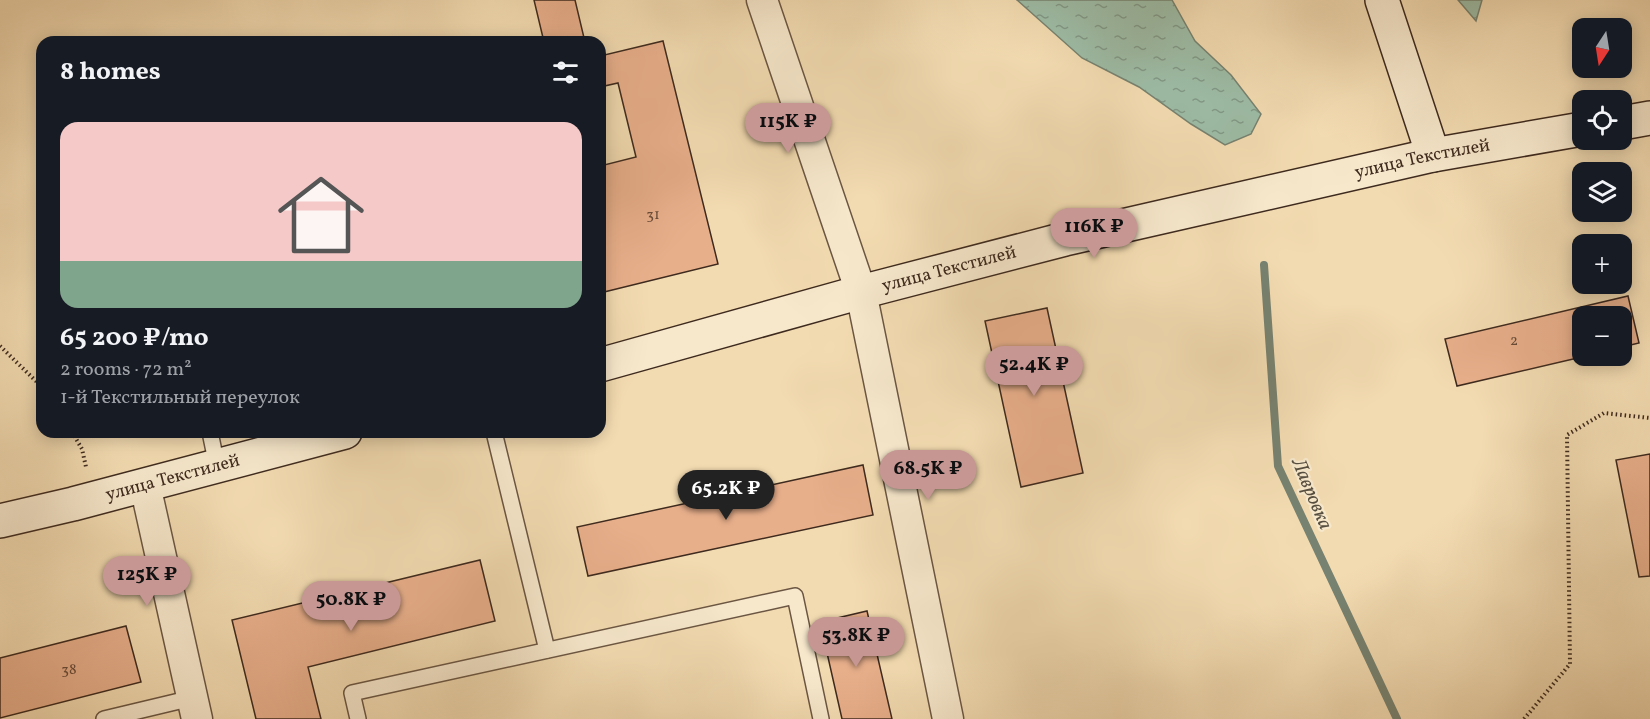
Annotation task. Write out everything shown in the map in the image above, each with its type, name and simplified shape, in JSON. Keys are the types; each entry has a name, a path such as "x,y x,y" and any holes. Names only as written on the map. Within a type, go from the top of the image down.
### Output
{"street":[{"path":"762,0 861,292 948,719"},
{"path":"1382,0 1433,155"},
{"path":"1632,121 1650,118"},
{"name":"улица Текстилей","path":"606,363 861,292 1065,239 1433,155 1572,131"},
{"name":"улица Текстилей","path":"0,521 323,438"},
{"path":"146,485 194,708"}],"lane":[{"path":"211,438 218,466"},
{"path":"495,438 547,650"},
{"path":"358,719 352,693 795,596 821,719"},
{"path":"104,719 194,708"}],"path":[{"path":"0,346 36,381"},
{"path":"1524,719 1570,664 1566,435 1604,413 1650,418"},
{"path":"76,438 82,449 86,467"}],"water":[{"path":"1017,0 1172,0 1195,41 1231,75 1261,114 1251,134 1225,145 1139,87 1082,58"},
{"path":"1458,0 1482,0 1476,21"}],"building":[{"path":"534,0 575,0 584,36 543,36"},
{"path":"663,41 718,264 606,292 606,164 636,157 618,83 606,86 606,55"},
{"path":"1628,296 1630,306 1585,306"},
{"path":"1047,308 1083,473 1021,487 985,321"},
{"path":"1572,309 1572,359 1457,386 1445,339"},
{"path":"1632,313 1639,343 1632,345"},
{"path":"1650,454 1650,576 1639,577 1616,460"},
{"path":"863,465 873,515 588,576 577,527"},
{"path":"480,560 495,621 308,667 321,719 256,719 232,620"},
{"path":"867,611 892,719 842,719 820,622"},
{"path":"126,626 141,682 0,718 0,658"}],"waterway":[{"name":"Лавровка","path":"1264,265 1278,466 1397,719"}]}
